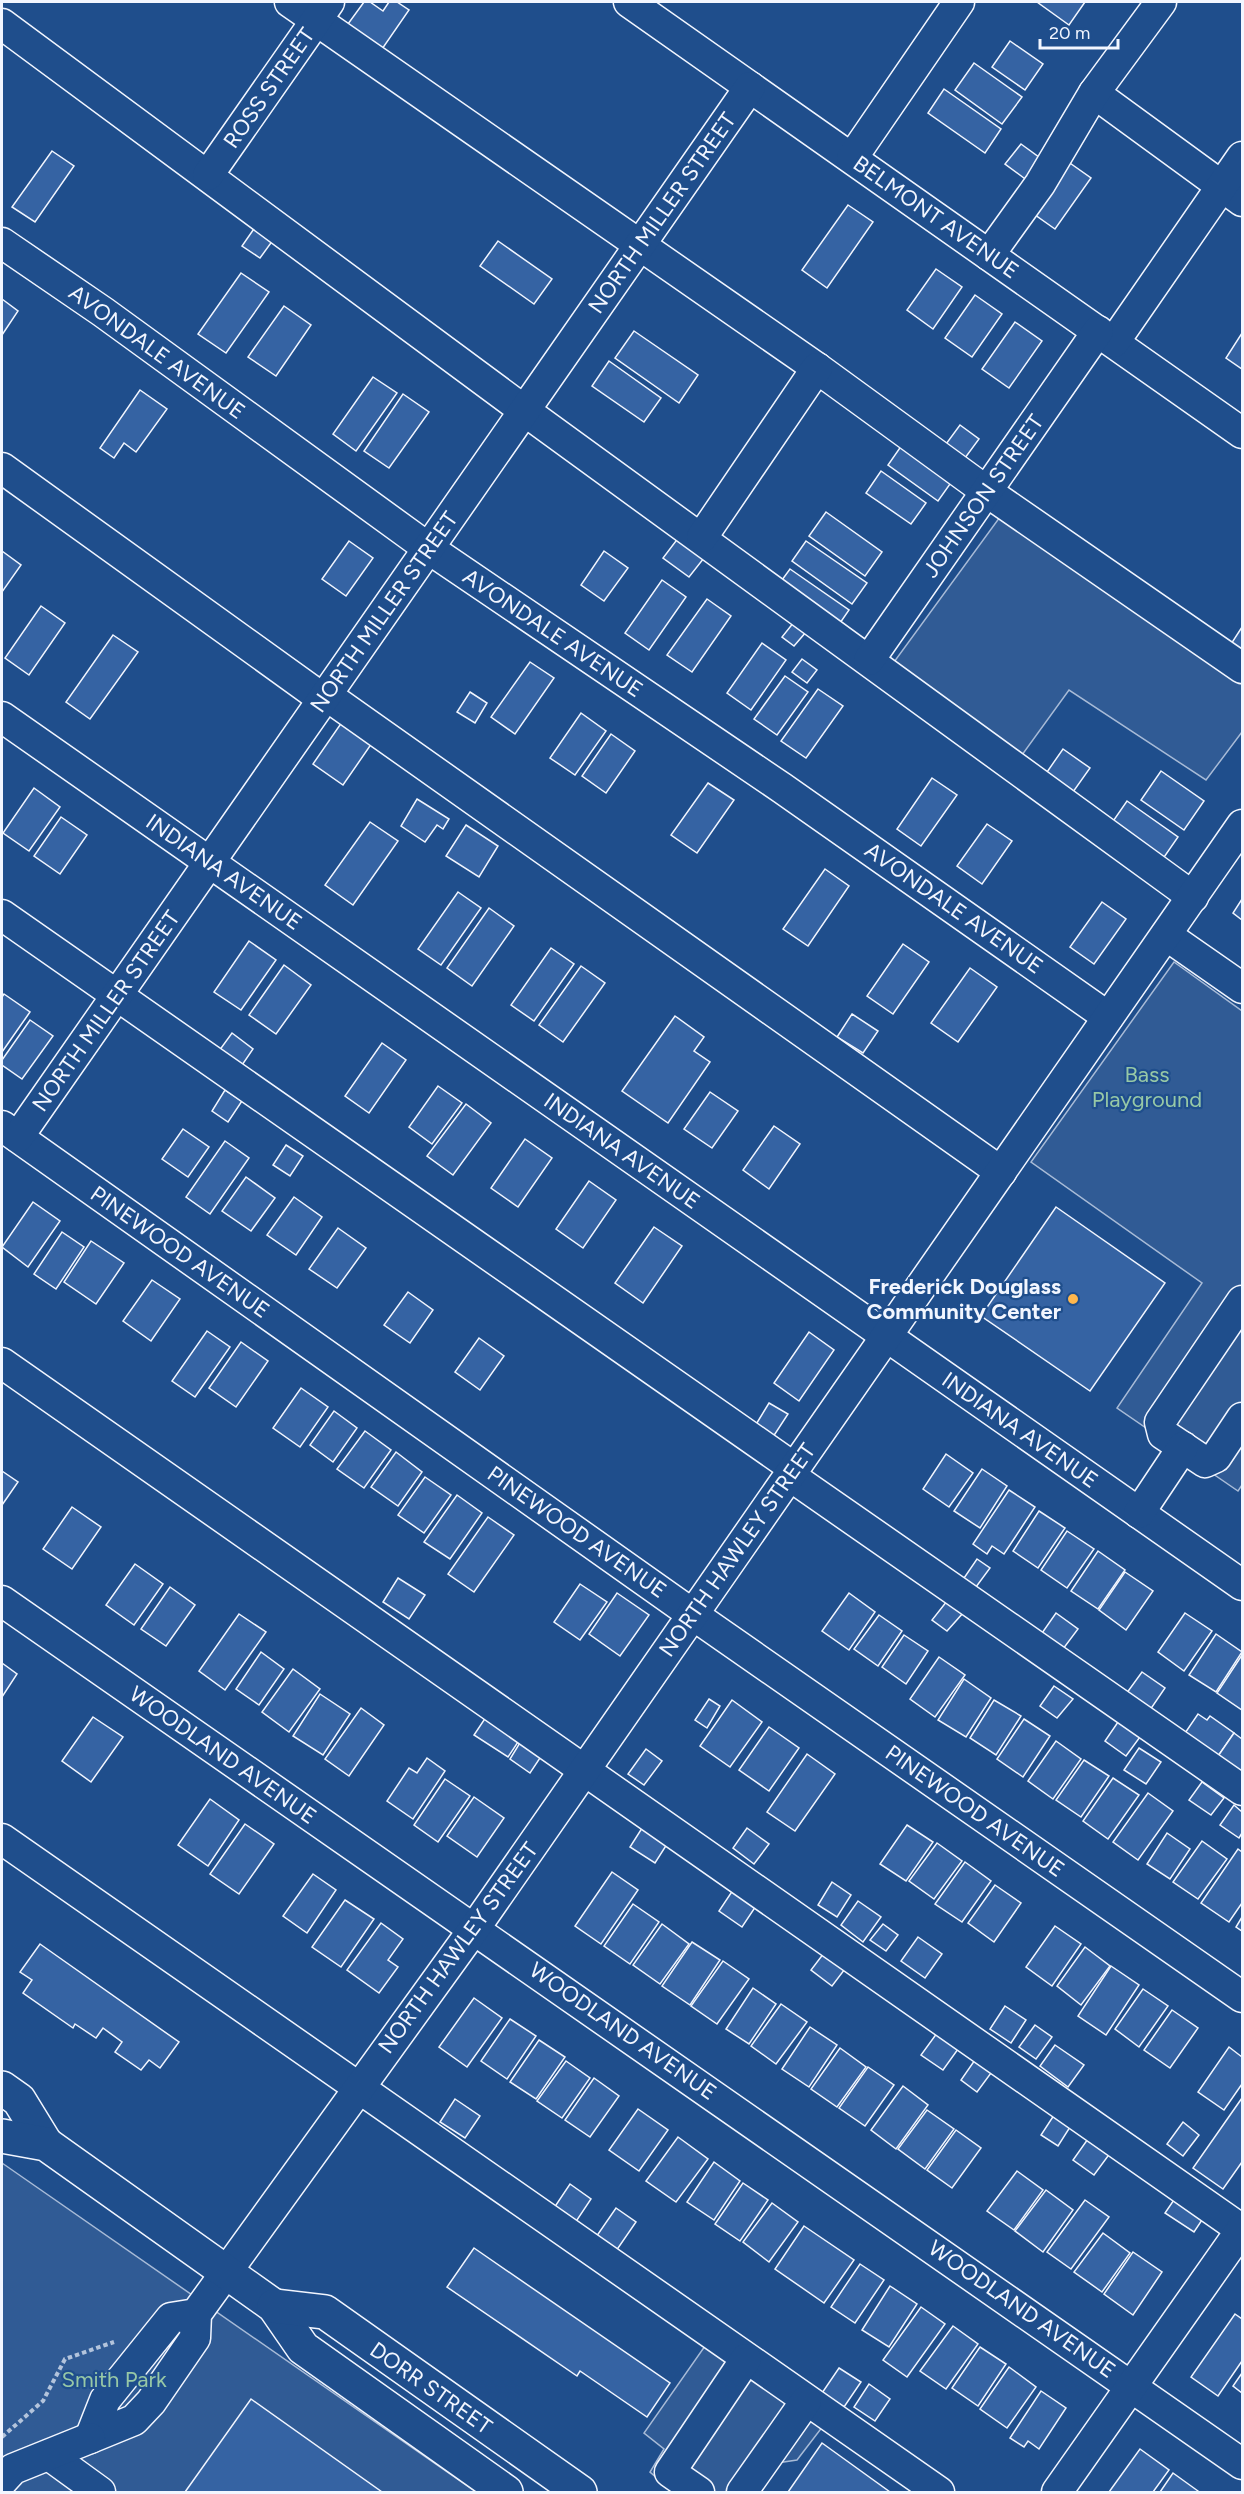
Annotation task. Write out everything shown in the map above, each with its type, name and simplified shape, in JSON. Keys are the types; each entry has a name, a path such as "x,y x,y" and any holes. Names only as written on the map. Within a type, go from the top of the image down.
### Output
{"main road":[{"name":"DORR STREET","path":"2,2088 19,2100 46,2145"},
{"name":"DORR STREET","path":"2,2136 46,2145 226,2272 274,2306 303,2348 506,2493"},
{"name":"DORR STREET","path":"274,2306 325,2312 580,2493"}],"street":[{"path":"290,2 323,11 640,244 817,368 986,491 1242,668"},
{"name":"BELMONT AVENUE","path":"629,2 1242,433"},
{"path":"852,158 959,2"},
{"path":"989,255 1034,192 1094,93 1161,2"},
{"name":"ROSS STREET","path":"208,175 323,11"},
{"path":"2,24 525,411 702,537 1193,897"},
{"name":"NORTH MILLER STREET","path":"10,1132 116,996 750,87"},
{"path":"1094,93 1232,194"},
{"name":"JOHNSON STREET","path":"869,660 986,491 1106,337 1232,194 1242,157"},
{"name":"AVONDALE AVENUE","path":"2,243 103,312 428,548 782,788 1108,1017"},
{"path":"702,537 817,368"},
{"path":"2,468 1001,1172"},
{"name":"INDIANA AVENUE","path":"2,717 1242,1585"},
{"name":"NORTH HAWLEY STREET","path":"49,2455 90,2438 105,2400 171,2318 196,2314 358,2086 474,1929 1242,825"},
{"path":"2,915 1242,1790"},
{"path":"1166,935 1242,988"},
{"name":"PINEWOOD AVENUE","path":"10,1132 692,1614 1242,1997"},
{"path":"1242,1301 1160,1422 1163,1434 1205,1462 1216,1457 1242,1418"},
{"path":"2,1363 1242,2230 1057,2493"},
{"path":"1139,1513 1184,1447"},
{"name":"WOODLAND AVENUE","path":"2,1601 1242,2464"},
{"path":"2,1839 939,2493"},
{"path":"699,2493 670,2472 746,2359"},
{"path":"742,2493 806,2401"},
{"path":"2,2481 13,2469 49,2455 100,2493"}],"path":[{"path":"2,2437 43,2401 65,2359 74,2354 101,2348 123,2338"}],"shaded area":[{"path":"1008,506 1242,668 1242,732 1206,780 1069,690 1022,755 894,662"},
{"path":"1174,962 1242,1011 1242,1485 1238,1491 1117,1408 1202,1283 1031,1162"},
{"name":"Smith Park","path":"2,2163 476,2492 2,2492"},
{"path":"712,2336 830,2417 797,2460 777,2463 757,2492 673,2492 650,2472 664,2449 644,2433"}],"building":[{"path":"364,2 370,2 383,11 389,2 397,2 409,10 380,52 345,28"},
{"path":"1037,2 1085,2 1069,25"},
{"path":"1010,41 1043,64 1025,90 992,67"},
{"path":"974,63 1022,97 1002,124 955,90"},
{"path":"944,89 1001,129 985,153 928,113"},
{"path":"1021,144 1047,163 1032,184 1005,164"},
{"path":"52,151 74,166 35,222 12,207"},
{"path":"1067,161 1091,178 1055,229 1031,212"},
{"path":"848,205 873,222 827,288 802,270"},
{"path":"258,223 276,236 260,258 242,246"},
{"path":"498,241 552,279 534,304 480,266"},
{"path":"936,269 962,287 933,329 907,310"},
{"path":"241,273 269,292 226,353 198,334"},
{"path":"975,295 1002,314 972,357 945,338"},
{"path":"2,299 18,311 2,335"},
{"path":"284,306 311,325 276,376 248,357"},
{"path":"1015,322 1042,341 1009,388 982,369"},
{"path":"634,331 698,375 679,403 615,358"},
{"path":"1242,333 1242,369 1226,358"},
{"path":"609,361 661,398 644,422 592,386"},
{"path":"373,377 397,393 356,451 333,434"},
{"path":"140,390 167,409 136,452 124,443 114,458 100,448"},
{"path":"403,394 429,412 389,468 364,451"},
{"path":"960,425 979,439 965,458 946,444"},
{"path":"904,442 955,477 938,501 888,465"},
{"path":"881,471 926,503 911,524 866,493"},
{"path":"826,512 882,552 865,576 809,536"},
{"path":"682,533 708,553 689,577 663,558"},
{"path":"349,541 373,558 346,596 322,579"},
{"path":"806,541 867,583 852,604 792,561"},
{"path":"2,551 21,565 2,592"},
{"path":"604,551 628,568 604,601 581,585"},
{"path":"790,569 849,610 838,626 779,584"},
{"path":"662,580 686,597 649,650 625,633"},
{"path":"707,599 731,616 692,672 667,655"},
{"path":"41,606 65,623 29,675 5,658"},
{"path":"794,622 806,632 794,646 782,637"},
{"path":"1242,627 1242,653 1231,644"},
{"path":"113,635 138,652 90,719 66,702"},
{"path":"762,643 786,660 751,710 727,693"},
{"path":"802,659 817,670 807,683 792,672"},
{"path":"530,662 554,678 515,734 491,717"},
{"path":"785,676 808,692 777,735 754,719"},
{"path":"818,689 843,706 806,758 781,741"},
{"path":"470,692 487,703 475,723 457,712"},
{"path":"581,713 606,731 575,775 550,758"},
{"path":"342,722 372,743 343,785 313,764"},
{"path":"611,734 635,751 606,793 582,776"},
{"path":"1063,749 1090,768 1073,792 1047,772"},
{"path":"1161,771 1204,801 1184,830 1141,800"},
{"path":"932,778 957,795 921,846 897,829"},
{"path":"708,783 734,800 697,853 671,835"},
{"path":"34,788 60,807 29,851 3,833"},
{"path":"417,799 449,819 443,829 437,825 425,842 401,826"},
{"path":"1127,801 1178,837 1160,863 1109,827"},
{"path":"61,817 87,835 60,874 34,856"},
{"path":"370,822 398,841 353,905 325,885"},
{"path":"987,824 1012,841 982,884 957,866"},
{"path":"466,825 498,846 479,877 446,856"},
{"path":"825,869 849,886 808,946 783,929"},
{"path":"458,892 481,908 441,965 418,949"},
{"path":"1242,899 1242,920 1233,913"},
{"path":"1102,902 1126,919 1094,964 1070,947"},
{"path":"489,908 514,926 472,986 447,968"},
{"path":"249,941 276,960 241,1010 214,992"},
{"path":"903,944 929,962 893,1014 867,996"},
{"path":"551,948 574,964 534,1021 511,1005"},
{"path":"284,965 311,985 276,1034 249,1015"},
{"path":"581,966 605,983 563,1042 539,1025"},
{"path":"970,968 997,987 958,1042 931,1023"},
{"path":"4,994 30,1012 2,1052 2,997"},
{"path":"852,1014 878,1031 863,1053 837,1037"},
{"path":"675,1016 704,1037 694,1051 710,1062 668,1123 622,1091"},
{"path":"30,1020 53,1036 22,1079 2,1065 2,1060"},
{"path":"232,1033 253,1049 238,1071 216,1055"},
{"path":"382,1043 406,1060 369,1113 345,1096"},
{"path":"438,1086 462,1103 432,1144 409,1127"},
{"path":"225,1090 242,1101 228,1122 212,1111"},
{"path":"710,1092 738,1111 712,1148 684,1129"},
{"path":"466,1104 491,1123 453,1175 427,1156"},
{"path":"774,1126 800,1144 769,1189 743,1170"},
{"path":"183,1129 209,1147 188,1177 162,1159"},
{"path":"525,1139 552,1158 518,1207 491,1188"},
{"path":"225,1141 249,1158 210,1214 186,1197"},
{"path":"286,1145 303,1156 290,1176 273,1165"},
{"path":"246,1177 275,1198 251,1231 222,1211"},
{"path":"589,1181 616,1200 583,1248 556,1229"},
{"path":"294,1197 322,1217 296,1255 267,1235"},
{"path":"33,1202 60,1221 28,1267 2,1247"},
{"name":"Frederick Douglass Community Center","path":"1056,1207 1165,1283 1090,1391 981,1316"},
{"path":"654,1227 682,1246 643,1303 615,1283"},
{"path":"338,1228 366,1248 337,1288 309,1269"},
{"path":"62,1232 84,1247 56,1289 34,1274"},
{"path":"91,1241 124,1263 96,1304 64,1282"},
{"path":"152,1280 180,1299 151,1341 123,1321"},
{"path":"408,1292 433,1310 410,1343 384,1325"},
{"path":"207,1331 230,1347 195,1397 172,1381"},
{"path":"809,1332 834,1350 799,1401 774,1383"},
{"path":"479,1338 504,1356 480,1390 455,1372"},
{"path":"241,1342 268,1361 236,1407 209,1388"},
{"path":"301,1388 328,1407 300,1447 273,1428"},
{"path":"769,1403 788,1414 773,1437 755,1426"},
{"path":"334,1411 357,1428 333,1462 310,1445"},
{"path":"365,1431 391,1450 364,1488 337,1469"},
{"path":"396,1452 422,1472 398,1506 371,1487"},
{"path":"946,1454 973,1473 949,1507 923,1489"},
{"path":"982,1469 1007,1486 980,1528 954,1511"},
{"path":"2,1471 18,1482 2,1505"},
{"path":"425,1477 451,1495 424,1533 398,1515"},
{"path":"1009,1490 1035,1507 1004,1554 992,1546 987,1554 973,1544"},
{"path":"457,1495 482,1513 450,1559 424,1542"},
{"path":"72,1507 101,1527 72,1569 43,1549"},
{"path":"1039,1511 1065,1528 1038,1568 1013,1551"},
{"path":"488,1517 514,1535 474,1592 448,1574"},
{"path":"1067,1531 1094,1549 1067,1588 1041,1570"},
{"path":"1098,1551 1125,1570 1098,1609 1071,1591"},
{"path":"977,1559 990,1568 976,1587 964,1578"},
{"path":"135,1564 163,1584 134,1625 106,1605"},
{"path":"1125,1572 1153,1591 1126,1630 1099,1610"},
{"path":"398,1578 425,1595 409,1619 383,1602"},
{"path":"580,1584 607,1602 580,1640 554,1622"},
{"path":"170,1587 195,1605 166,1646 141,1629"},
{"path":"617,1593 649,1615 620,1656 589,1634"},
{"path":"849,1593 875,1612 849,1650 822,1631"},
{"path":"947,1601 963,1613 947,1631 932,1620"},
{"path":"1056,1613 1078,1629 1063,1649 1042,1633"},
{"path":"1185,1613 1212,1631 1184,1671 1158,1652"},
{"path":"239,1614 266,1632 225,1690 199,1671"},
{"path":"879,1615 902,1631 878,1666 854,1649"},
{"path":"1216,1634 1242,1652 1216,1692 1189,1675"},
{"path":"904,1635 928,1651 906,1684 882,1667"},
{"path":"261,1652 284,1669 259,1705 236,1689"},
{"path":"1242,1655 1242,1710 1217,1693"},
{"path":"939,1657 965,1675 935,1717 910,1699"},
{"path":"2,1663 17,1674 2,1697"},
{"path":"293,1669 320,1689 289,1732 262,1712"},
{"path":"1142,1672 1165,1688 1150,1710 1126,1694"},
{"path":"964,1679 991,1698 966,1737 938,1720"},
{"path":"1054,1686 1073,1699 1057,1718 1040,1706"},
{"path":"320,1694 350,1714 323,1755 293,1736"},
{"path":"709,1699 720,1706 707,1728 695,1720"},
{"path":"732,1700 762,1722 730,1767 700,1746"},
{"path":"994,1700 1021,1716 996,1755 970,1738"},
{"path":"361,1708 384,1725 349,1776 325,1759"},
{"path":"490,1711 524,1733 508,1757 474,1735"},
{"path":"1198,1714 1207,1720 1210,1716 1234,1733 1216,1759 1183,1736"},
{"path":"93,1717 123,1737 91,1782 62,1761"},
{"path":"1024,1719 1050,1736 1023,1777 997,1759"},
{"path":"1118,1722 1140,1737 1126,1756 1105,1741"},
{"path":"769,1727 799,1748 769,1791 739,1770"},
{"path":"1234,1733 1242,1739 1242,1773 1216,1759"},
{"path":"521,1741 542,1755 530,1773 510,1759"},
{"path":"1056,1741 1081,1759 1053,1799 1028,1781"},
{"path":"1139,1748 1161,1762 1146,1784 1124,1770"},
{"path":"646,1749 662,1761 644,1785 628,1774"},
{"path":"807,1754 835,1774 795,1831 767,1812"},
{"path":"427,1758 445,1771 413,1819 387,1801 409,1768 417,1773"},
{"path":"1084,1760 1109,1776 1081,1817 1056,1800"},
{"path":"1113,1778 1139,1795 1108,1839 1083,1821"},
{"path":"445,1779 470,1796 438,1842 414,1825"},
{"path":"1202,1782 1224,1798 1211,1815 1189,1800"},
{"path":"1148,1793 1173,1811 1138,1860 1113,1842"},
{"path":"474,1797 504,1818 477,1857 447,1836"},
{"path":"210,1799 239,1820 208,1866 178,1845"},
{"path":"1234,1805 1242,1812 1242,1833 1239,1838 1220,1825"},
{"path":"245,1824 274,1844 239,1894 210,1874"},
{"path":"644,1825 669,1841 655,1863 630,1847"},
{"path":"907,1825 933,1842 906,1881 880,1864"},
{"path":"747,1828 769,1844 754,1864 733,1848"},
{"path":"1167,1833 1190,1849 1170,1879 1147,1864"},
{"path":"1202,1841 1227,1859 1198,1899 1173,1882"},
{"path":"937,1843 962,1861 934,1899 909,1881"},
{"path":"1238,1849 1242,1852 1242,1903 1229,1922 1201,1903"},
{"path":"965,1862 991,1881 962,1922 935,1904"},
{"path":"612,1872 638,1890 601,1944 575,1926"},
{"path":"313,1874 336,1890 307,1933 283,1916"},
{"path":"832,1882 851,1895 837,1917 818,1905"},
{"path":"995,1885 1021,1903 994,1942 968,1923"},
{"path":"735,1887 758,1903 742,1927 719,1911"},
{"path":"345,1900 374,1919 341,1967 312,1947"},
{"path":"858,1901 881,1917 863,1942 841,1925"},
{"path":"633,1904 659,1922 630,1964 604,1946"},
{"path":"1242,1917 1242,1931 1236,1927"},
{"path":"381,1923 403,1939 388,1960 398,1967 379,1993 347,1970"},
{"path":"662,1924 689,1944 660,1984 633,1965"},
{"path":"883,1924 898,1935 886,1951 870,1940"},
{"path":"1055,1926 1081,1944 1052,1986 1026,1967"},
{"path":"918,1937 942,1954 925,1978 901,1961"},
{"path":"692,1942 720,1960 690,2005 662,1986"},
{"path":"40,1944 179,2042 160,2068 149,2060 141,2070 115,2052 122,2042 103,2028 96,2038 75,2024 73,2028 23,1993 32,1980 20,1972"},
{"path":"1085,1947 1110,1966 1081,2005 1057,1986"},
{"path":"827,1949 848,1965 832,1986 811,1970"},
{"path":"723,1961 749,1979 717,2024 691,2006"},
{"path":"1111,1966 1139,1985 1106,2035 1078,2016"},
{"path":"753,1988 776,2004 749,2044 726,2029"},
{"path":"1143,1989 1168,2006 1139,2047 1115,2029"},
{"path":"474,1998 502,2018 467,2067 439,2047"},
{"path":"781,2004 807,2022 776,2064 751,2046"},
{"path":"1005,2006 1026,2020 1011,2043 990,2029"},
{"path":"1172,2010 1198,2028 1170,2068 1144,2050"},
{"path":"510,2019 536,2036 507,2079 481,2061"},
{"path":"1035,2025 1052,2037 1036,2059 1019,2047"},
{"path":"810,2027 837,2045 809,2087 782,2069"},
{"path":"940,2029 961,2045 943,2070 921,2055"},
{"path":"539,2040 565,2057 536,2099 510,2082"},
{"path":"1055,2045 1084,2065 1068,2087 1040,2066"},
{"path":"1229,2047 1242,2057 1242,2084 1224,2110 1198,2092"},
{"path":"840,2048 866,2067 837,2107 811,2089"},
{"path":"977,2057 994,2069 977,2092 961,2080"},
{"path":"566,2061 590,2078 562,2118 537,2101"},
{"path":"868,2067 894,2085 865,2126 839,2108"},
{"path":"594,2078 619,2096 590,2137 565,2120"},
{"path":"903,2086 928,2105 896,2149 871,2130"},
{"path":"1242,2098 1242,2162 1223,2189 1193,2168"},
{"path":"455,2099 480,2116 465,2138 440,2122"},
{"path":"638,2109 668,2130 639,2171 609,2150"},
{"path":"927,2110 954,2129 925,2169 898,2149"},
{"path":"1056,2112 1072,2124 1058,2146 1041,2135"},
{"path":"1183,2122 1199,2135 1183,2156 1167,2144"},
{"path":"956,2130 981,2148 952,2188 927,2170"},
{"path":"1090,2136 1111,2152 1094,2175 1073,2160"},
{"path":"678,2137 708,2159 676,2202 646,2181"},
{"path":"714,2162 740,2181 714,2220 687,2202"},
{"path":"1017,2171 1043,2190 1014,2230 987,2211"},
{"path":"743,2183 768,2200 740,2241 715,2224"},
{"path":"570,2184 591,2199 575,2223 554,2208"},
{"path":"1046,2190 1073,2210 1043,2252 1015,2231"},
{"path":"1180,2191 1208,2211 1194,2232 1165,2213"},
{"path":"1085,2200 1109,2217 1071,2269 1047,2252"},
{"path":"772,2203 798,2222 769,2262 743,2242"},
{"path":"616,2208 636,2222 616,2251 596,2237"},
{"path":"804,2226 854,2260 824,2303 775,2269"},
{"path":"1103,2233 1130,2253 1102,2292 1074,2272"},
{"path":"474,2248 670,2383 647,2417 580,2371 577,2376 447,2287"},
{"path":"1133,2252 1162,2272 1133,2315 1104,2294"},
{"path":"860,2264 884,2280 855,2323 831,2307"},
{"path":"890,2286 917,2304 889,2347 862,2330"},
{"path":"921,2307 945,2324 907,2377 883,2360"},
{"path":"1235,2314 1242,2319 1242,2361 1218,2396 1191,2377"},
{"path":"953,2326 978,2344 946,2389 920,2371"},
{"path":"980,2347 1006,2364 978,2406 952,2388"},
{"path":"1009,2367 1036,2387 1007,2428 980,2409"},
{"path":"839,2368 861,2382 844,2407 822,2393"},
{"path":"1242,2373 1242,2393 1233,2386"},
{"path":"869,2384 890,2399 875,2421 854,2407"},
{"path":"1041,2391 1066,2408 1039,2449 1028,2441 1024,2447 1010,2438"},
{"path":"251,2399 382,2492 185,2492"},
{"path":"822,2443 890,2492 788,2492"},
{"path":"1140,2449 1169,2470 1153,2492 1109,2492"},
{"path":"1173,2473 1198,2491 1160,2492"}],"place":[{"name":"Frederick Douglass Community Center","path":"1073,1299"}],"park label":[{"name":"Bass Playground","path":"1147,1086"}]}
